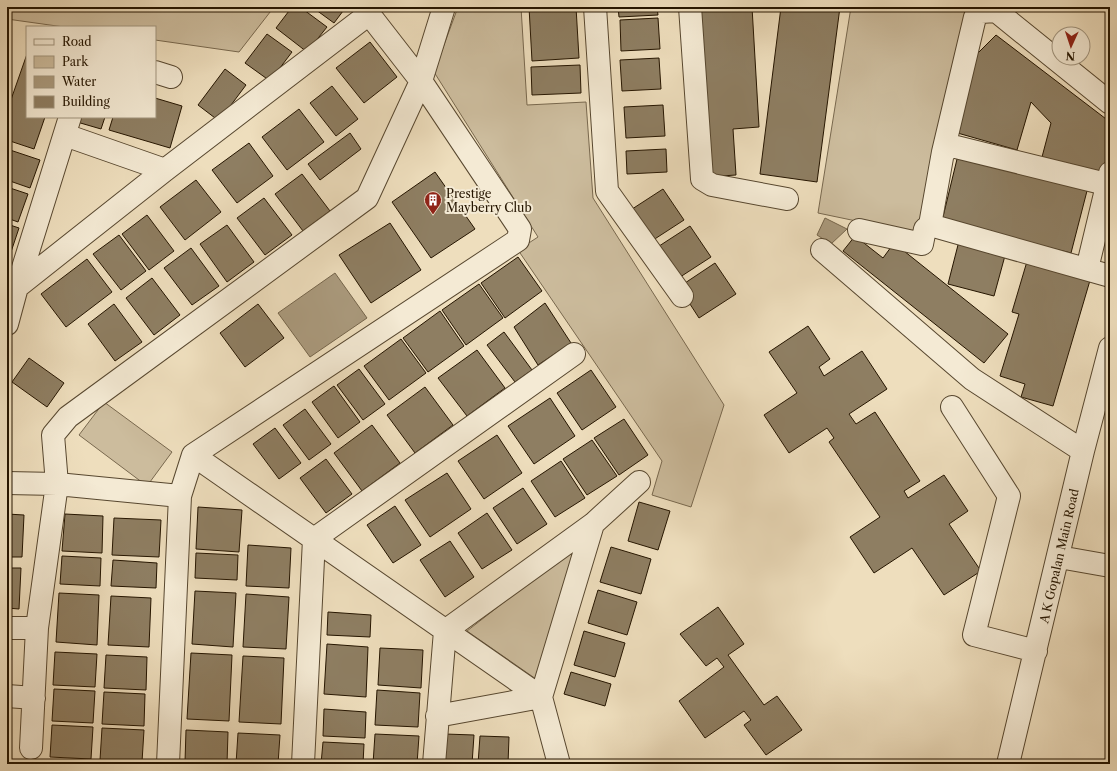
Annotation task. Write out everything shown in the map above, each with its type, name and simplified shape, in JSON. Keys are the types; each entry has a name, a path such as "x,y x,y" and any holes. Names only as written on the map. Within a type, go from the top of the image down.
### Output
{"street":[{"path":"31,748 36,628 57,484 54,435 68,418 367,198 421,81 444,7"},
{"path":"595,7 607,191 682,296"},
{"path":"690,7 702,179 712,185 787,199"},
{"path":"859,230 922,244 925,229 930,225 943,152 975,17 981,12 996,11 1110,103"},
{"path":"17,287 369,14 421,81 520,229 518,240 193,455 180,496 168,764"},
{"path":"7,324 17,287 68,126 166,170"},
{"path":"943,152 952,146 1109,181 1088,269"},
{"path":"930,225 1110,276"},
{"path":"822,250 972,380 1083,452"},
{"name":"A K Gopalan Main Road","path":"1010,764 1083,452 1107,372 1110,348"},
{"path":"314,539 574,354"},
{"path":"952,406 1009,496 974,635 1036,651"},
{"path":"193,455 540,697"},
{"path":"434,764 445,631 593,524 639,482"},
{"path":"7,484 57,484 180,496"},
{"path":"559,764 540,697 593,524"},
{"path":"303,764 314,539"},
{"path":"1059,557 1110,566"},
{"path":"7,628 36,628"},
{"path":"7,696 34,698"},
{"path":"437,716 540,697"}],"green space":[{"path":"7,7 274,7 239,52 156,40 156,26 57,26 7,19"},
{"path":"458,7 521,7 527,105 586,102 593,198 724,405 691,507 652,495 662,461 518,250 538,237 434,72"},
{"path":"851,7 972,7 923,235 818,213"},
{"path":"104,402 172,452 147,486 79,435"},
{"path":"577,545 536,679 467,631"}],"water":[{"path":"825,218 847,229 831,244 817,235"},
{"path":"335,273 367,318 310,357 278,313"}],"building":[{"path":"292,7 300,7 327,27 307,52 276,28"},
{"path":"312,7 346,7 334,23"},
{"path":"529,7 576,7 579,58 532,61"},
{"path":"618,7 657,7 658,15 619,17"},
{"path":"696,7 752,7 759,127 733,129 736,175 706,177"},
{"path":"781,7 840,7 817,182 760,174"},
{"path":"658,18 660,49 621,51 620,20"},
{"path":"267,34 292,52 270,81 245,63"},
{"path":"996,35 1110,122 1110,158 1105,175 1042,157 1051,123 1031,102 1017,150 954,132 976,55"},
{"path":"370,42 397,77 364,103 336,68"},
{"path":"26,57 26,118 45,118 34,149 7,140 7,111"},
{"path":"659,58 661,89 622,91 620,60"},
{"path":"580,65 581,93 532,95 531,67"},
{"path":"225,69 246,85 219,121 198,105"},
{"path":"332,86 358,119 336,136 310,103"},
{"path":"156,98 182,106 170,148 109,130 113,118 156,118"},
{"path":"663,105 665,136 626,138 624,107"},
{"path":"299,109 324,142 287,170 262,137"},
{"path":"78,118 105,118 101,129 77,122"},
{"path":"350,133 361,149 320,180 308,164"},
{"path":"249,143 273,176 237,203 212,170"},
{"path":"7,149 40,160 30,188 7,180"},
{"path":"666,149 667,172 627,174 626,151"},
{"path":"958,155 1088,187 1071,253 942,221"},
{"name":"Prestige Mayberry Club","path":"435,172 475,229 431,258 392,202"},
{"path":"302,174 330,211 303,231 275,194"},
{"path":"196,180 221,212 185,240 160,207"},
{"path":"7,187 28,194 18,222 7,218"},
{"path":"663,189 684,220 647,244 626,213"},
{"path":"264,198 292,235 265,255 237,218"},
{"path":"147,215 174,251 149,270 122,234"},
{"path":"390,223 421,270 371,303 339,255"},
{"path":"7,224 19,228 7,264"},
{"path":"227,225 254,262 227,282 200,244"},
{"path":"690,226 711,257 674,281 653,250"},
{"path":"119,235 146,271 121,290 93,254"},
{"path":"855,236 883,258 894,243 1008,334 984,363 843,251"},
{"path":"959,241 1006,252 994,296 948,284"},
{"path":"191,248 219,286 192,305 164,268"},
{"path":"518,257 542,291 505,318 481,283"},
{"path":"1028,258 1091,277 1053,406 1021,397 1025,384 1000,376 1019,314 1012,312"},
{"path":"87,259 112,292 66,327 41,294"},
{"path":"715,263 736,294 699,318 679,287"},
{"path":"152,278 180,315 154,335 126,298"},
{"path":"479,284 503,318 466,345 442,310"},
{"path":"545,303 571,343 538,365 514,327"},
{"path":"114,304 142,342 115,361 88,324"},
{"path":"258,304 284,338 245,367 220,333"},
{"path":"440,311 464,346 428,372 403,338"},
{"path":"808,326 830,359 819,367 824,376 862,351 887,389 849,414 856,424 875,412 920,481 904,491 908,498 944,475 968,511 949,524 981,571 944,595 912,548 874,573 850,537 880,517 829,442 834,438 827,428 789,453 764,415 797,393 769,352"},
{"path":"504,332 532,370 515,382 487,345"},
{"path":"401,339 426,373 389,400 364,366"},
{"path":"477,350 505,388 467,416 438,378"},
{"path":"29,358 64,383 47,407 12,382"},
{"path":"359,369 385,404 363,420 337,385"},
{"path":"591,370 616,407 582,430 557,393"},
{"path":"334,386 360,422 338,438 312,402"},
{"path":"425,387 453,425 415,453 387,415"},
{"path":"550,398 575,436 534,464 508,426"},
{"path":"305,409 331,444 309,460 283,425"},
{"path":"624,419 648,455 619,475 594,438"},
{"path":"372,425 400,463 362,491 334,453"},
{"path":"275,428 301,463 279,479 253,444"},
{"path":"497,435 522,473 484,499 458,461"},
{"path":"592,440 617,476 587,495 563,459"},
{"path":"326,459 352,494 326,513 300,478"},
{"path":"561,461 585,498 555,517 531,481"},
{"path":"447,473 471,509 430,537 405,500"},
{"path":"523,488 547,524 517,544 493,508"},
{"path":"639,502 670,511 658,550 628,541"},
{"path":"395,506 421,545 393,563 367,525"},
{"path":"198,507 242,510 239,552 196,549"},
{"path":"487,513 512,550 482,569 458,533"},
{"path":"7,514 24,515 22,557 7,557"},
{"path":"65,514 103,516 102,553 62,551"},
{"path":"114,518 161,520 159,557 112,555"},
{"path":"450,541 474,577 445,597 420,560"},
{"path":"248,545 291,548 289,588 246,586"},
{"path":"611,547 651,559 641,594 600,582"},
{"path":"196,553 238,555 237,580 195,578"},
{"path":"62,556 101,558 100,586 60,584"},
{"path":"113,560 157,563 156,588 111,586"},
{"path":"7,568 21,568 19,609 7,608"},
{"path":"598,590 637,602 627,635 588,623"},
{"path":"195,591 236,593 233,647 192,644"},
{"path":"59,593 99,595 97,645 56,642"},
{"path":"246,594 289,597 286,649 243,647"},
{"path":"111,596 151,598 149,647 108,645"},
{"path":"718,607 744,644 728,655 764,705 777,696 802,730 766,755 744,725 751,720 744,711 705,738 679,701 724,667 717,658 706,666 680,634"},
{"path":"328,612 371,615 370,637 327,635"},
{"path":"584,631 625,643 615,677 574,665"},
{"path":"327,644 368,647 366,697 324,694"},
{"path":"380,648 423,650 421,688 378,685"},
{"path":"55,652 97,654 95,687 53,685"},
{"path":"191,653 232,655 229,721 187,719"},
{"path":"106,655 147,657 146,690 104,688"},
{"path":"243,656 284,658 281,724 239,722"},
{"path":"571,672 611,684 605,706 564,694"},
{"path":"54,689 95,691 93,723 52,721"},
{"path":"377,690 420,693 418,727 375,725"},
{"path":"104,692 145,694 144,726 102,724"},
{"path":"324,709 366,712 365,738 323,736"},
{"path":"7,710 11,710 9,754 7,754"},
{"path":"52,725 93,727 91,759 50,757"},
{"path":"102,728 144,730 142,762 100,760"},
{"path":"186,730 228,732 227,764 185,762"},
{"path":"238,733 280,735 278,764 236,764"},
{"path":"375,734 419,736 417,764 373,764"},
{"path":"445,734 474,735 472,764 443,764"},
{"path":"480,736 509,737 508,764 478,764"},
{"path":"323,742 364,744 363,764 321,764"}],"place":[{"name":"Prestige Mayberry Club","path":"433,215"}]}
